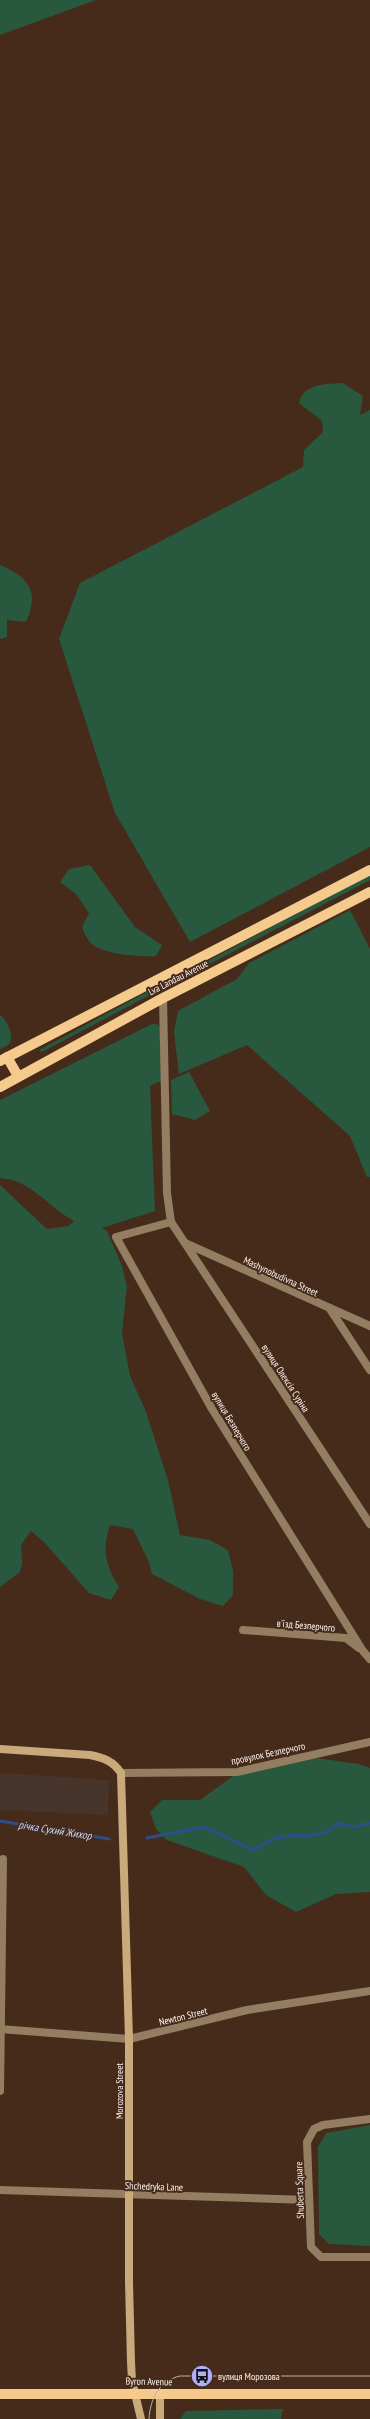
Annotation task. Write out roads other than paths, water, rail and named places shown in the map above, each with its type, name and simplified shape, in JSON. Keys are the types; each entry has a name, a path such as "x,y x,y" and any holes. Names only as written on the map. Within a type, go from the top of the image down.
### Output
{"main road":[{"name":"Lva Landau Avenue","path":"4,1059 370,870"},
{"name":"Lva Landau Avenue","path":"0,1087 163,998 370,892"},
{"path":"4,1059 18,1076"},
{"path":"0,1749 90,1755 104,1758 115,1764 121,1773"},
{"name":"Morozova Street","path":"121,1773 129,2039 128,2195 131,2368 141,2419"},
{"path":"160,2393 160,2419"},
{"name":"Byron Avenue","path":"0,2394 370,2394"}],"street":[{"path":"163,998 166,1178 171,1222"},
{"name":"вулиця Олексія Суріна","path":"171,1222 370,1524"},
{"name":"вулиця Безперчого","path":"171,1222 116,1237 212,1408 370,1660"},
{"name":"Mashynobudivna Street","path":"184,1243 330,1310 370,1326"},
{"path":"330,1310 370,1370"},
{"name":"в'їзд Безперчого","path":"243,1630 346,1638 363,1651"},
{"name":"провулок Безперчого","path":"121,1773 237,1772 370,1742"},
{"path":"0,2091 3,1859"},
{"name":"Newton Street","path":"0,2029 129,2039 247,2010 370,1991"},
{"name":"Shuberta Square","path":"370,2119 323,2126 314,2129 309,2134 307,2142 308,2200 312,2247 315,2253 327,2257 370,2257"},
{"name":"Shchedryka Lane","path":"0,2190 308,2200"}],"waterway":[{"name":"річка Сухий Жихор","path":"0,1821 109,1839"},
{"name":"річка Сухий Жихор","path":"147,1838 204,1827 253,1850 273,1839 292,1835 308,1836 327,1832 339,1823 354,1827 370,1823"}],"tram line":[{"path":"149,2419 151,2405 157,2392 166,2382 180,2376 370,2376"}],"place":[{"name":"вулиця Морозова","path":"202,2376"}]}
